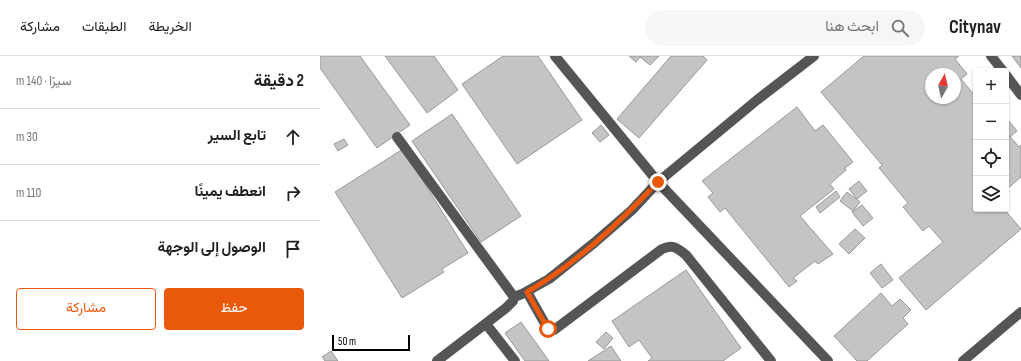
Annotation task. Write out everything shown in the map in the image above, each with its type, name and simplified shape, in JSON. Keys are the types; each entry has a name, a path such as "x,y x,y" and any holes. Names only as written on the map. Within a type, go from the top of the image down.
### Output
{"street":[{"path":"555,56 658,182 828,361"},
{"path":"437,361 486,324 513,301 514,297 527,292 549,279 594,244 632,210 658,182 757,100 814,56"},
{"path":"991,56 1001,68"},
{"path":"1009,80 1021,95"},
{"path":"397,137 514,297"},
{"path":"527,292 548,329 554,330 662,249 670,246 676,247 686,255 771,361"},
{"path":"963,361 1021,312"},
{"path":"486,324 515,361"}],"building":[{"path":"320,56 360,56 410,125 377,148 320,68"},
{"path":"385,56 434,56 458,90 427,113"},
{"path":"503,56 538,56 582,120 517,164 462,84"},
{"path":"629,56 659,56 650,65 640,57 636,62"},
{"path":"671,56 703,56 707,60 639,138 617,119"},
{"path":"864,56 959,56 955,59 967,74 961,79 973,93 973,212 1007,212 1021,229 926,310 899,278 943,242 929,226 923,231 903,207 908,203 879,168 882,165 821,92"},
{"path":"1012,56 1021,56 1021,68"},
{"path":"797,107 815,131 823,125 853,162 830,184 834,189 800,216 833,254 818,264 815,261 793,278 797,281 789,287 725,208 720,212 708,197 713,193 702,181"},
{"path":"452,114 521,216 481,242 412,141"},
{"path":"1009,121 1017,131 1010,137 1009,136"},
{"path":"601,125 609,135 600,142 592,133"},
{"path":"1009,135 1019,147 1021,145 1021,177 1009,187"},
{"path":"344,139 348,145 338,151 334,144"},
{"path":"403,149 468,253 442,269 444,272 402,298 335,192"},
{"path":"859,181 867,191 857,199 849,189"},
{"path":"836,191 840,197 820,213 816,207"},
{"path":"847,192 860,202 853,211 840,201"},
{"path":"862,205 873,218 863,226 852,212"},
{"path":"855,229 865,238 849,254 839,244"},
{"path":"881,264 893,280 882,288 870,273"},
{"path":"686,270 741,348 723,361 648,361 652,358 639,340 629,347 612,321"},
{"path":"881,293 892,306 900,299 911,310 903,318 908,324 867,361 857,361 834,336"},
{"path":"521,322 549,361 525,361 505,333"},
{"path":"606,332 613,338 604,349 596,342"},
{"path":"611,346 621,361 588,361"},
{"path":"331,351 338,361 325,361 322,357"}],"route":[{"path":"548,329 527,292 549,279 594,244 632,210 658,182"}]}
